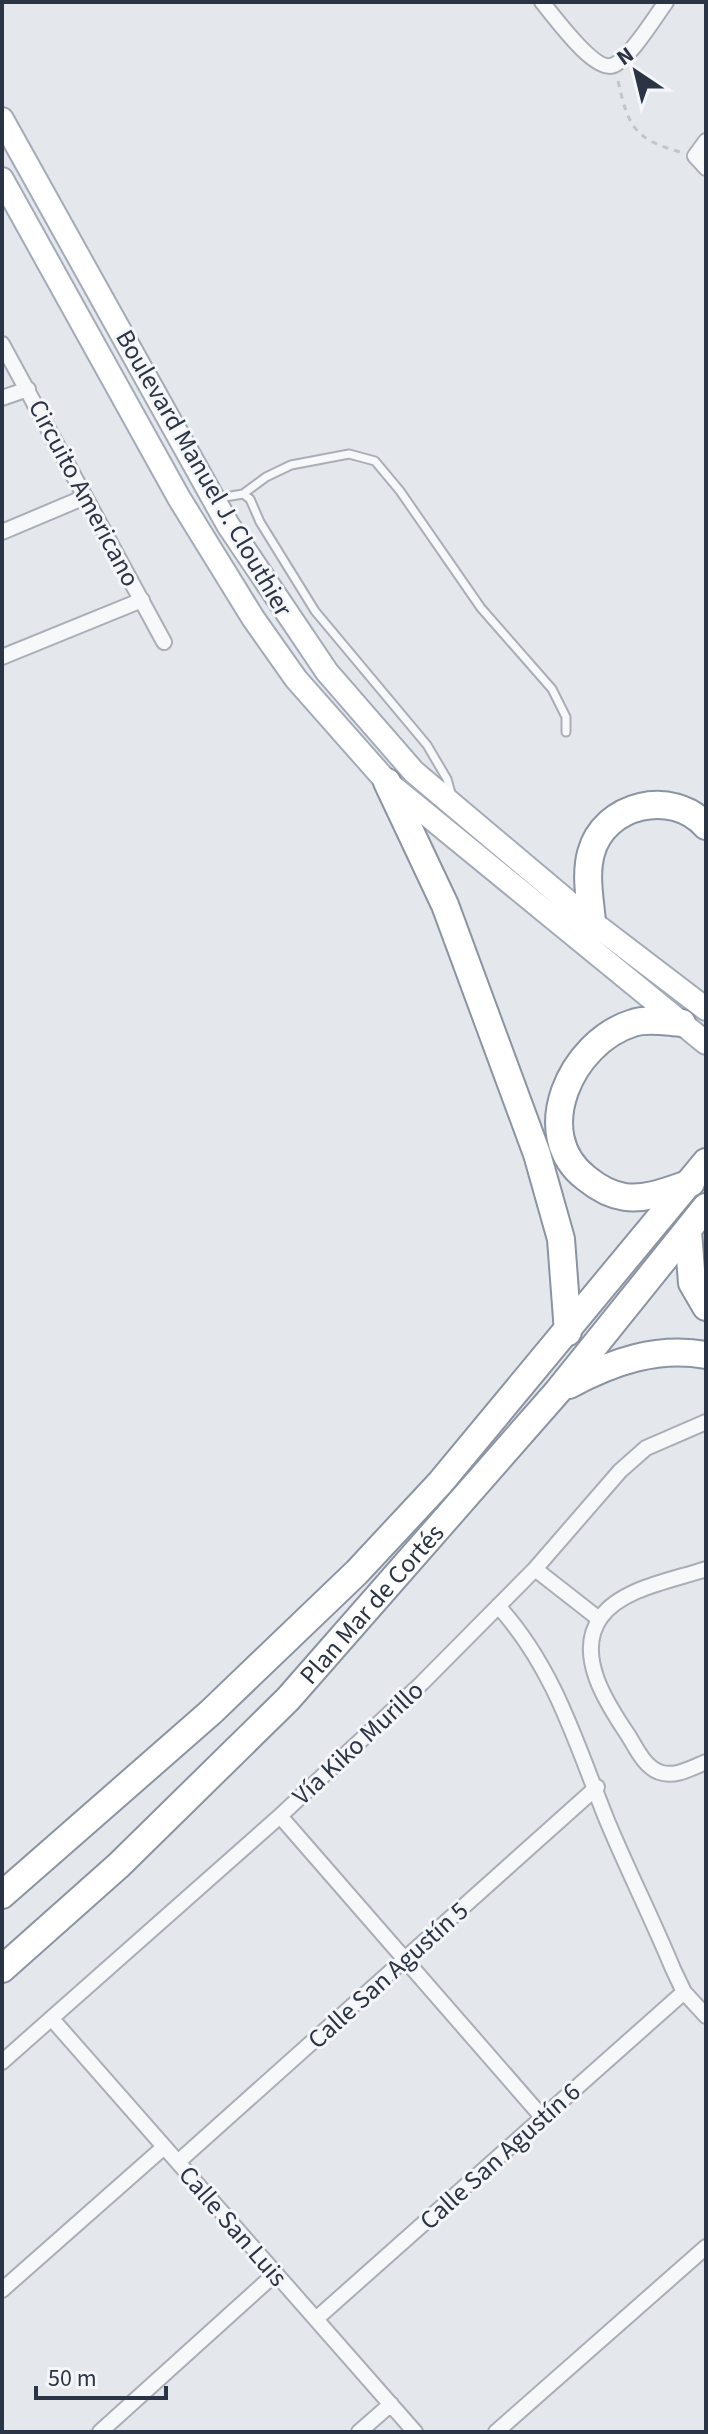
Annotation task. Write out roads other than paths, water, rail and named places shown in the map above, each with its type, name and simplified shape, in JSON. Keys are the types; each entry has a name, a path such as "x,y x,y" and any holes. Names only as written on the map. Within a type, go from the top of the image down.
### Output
{"highway":[{"path":"387,782 445,905 537,1154 561,1239 568,1332"},
{"path":"592,922 587,871 595,842 606,824 634,808 667,805 690,814 706,826"},
{"path":"682,1023 635,1022 612,1031 594,1046 563,1097 557,1125 564,1156 598,1188 625,1197 654,1195 698,1172"},
{"name":"Plan Mar de Cortés","path":"2,1895 211,1712 357,1572 440,1483 698,1172"},
{"name":"Plan Mar de Cortés","path":"2,1969 119,1865 288,1699 558,1391 706,1207"},
{"path":"688,1231 692,1283 706,1307"},
{"path":"558,1391 599,1369 639,1356 669,1353 706,1355"}],"main road":[{"name":"Boulevard Manuel J. Clouthier","path":"2,119 214,499 280,607 327,672 414,772 592,922 706,1009"},
{"name":"Boulevard Manuel J. Clouthier","path":"2,179 179,498 253,618 296,679 387,782 706,1043"}],"street":[{"path":"542,2 592,60 605,67 614,65 666,2"},
{"path":"706,141 695,156 706,168"},
{"name":"Circuito Americano","path":"2,344 164,642"},
{"path":"2,398 28,389"},
{"path":"2,532 85,497"},
{"name":"Circuito Americano","path":"2,657 142,600"},
{"name":"Vía Kiko Murillo","path":"2,2062 280,1816 535,1569 620,1471 646,1448 706,1422"},
{"path":"535,1569 599,1619"},
{"path":"706,1569 628,1595 599,1619 593,1645 593,1668 603,1697 651,1767 673,1774 706,1762"},
{"path":"498,1606 525,1635 570,1720 605,1814 684,1992 706,2016"},
{"name":"Calle San Agustín 5","path":"178,2162 597,1787"},
{"path":"280,1816 543,2118"},
{"name":"Calle San Agustín 6","path":"316,2319 684,1992"},
{"name":"Calle San Luis","path":"52,2019 415,2432"},
{"path":"2,2290 164,2147"},
{"path":"496,2432 706,2247"},
{"path":"100,2432 276,2273"},
{"path":"359,2432 391,2404"}],"lane":[{"path":"214,499 243,494 266,477 291,465 349,454 375,461 400,491 481,608 552,689 566,717 566,732"},
{"path":"243,494 250,499 260,522 315,611 427,745 447,779 455,807"}]}
